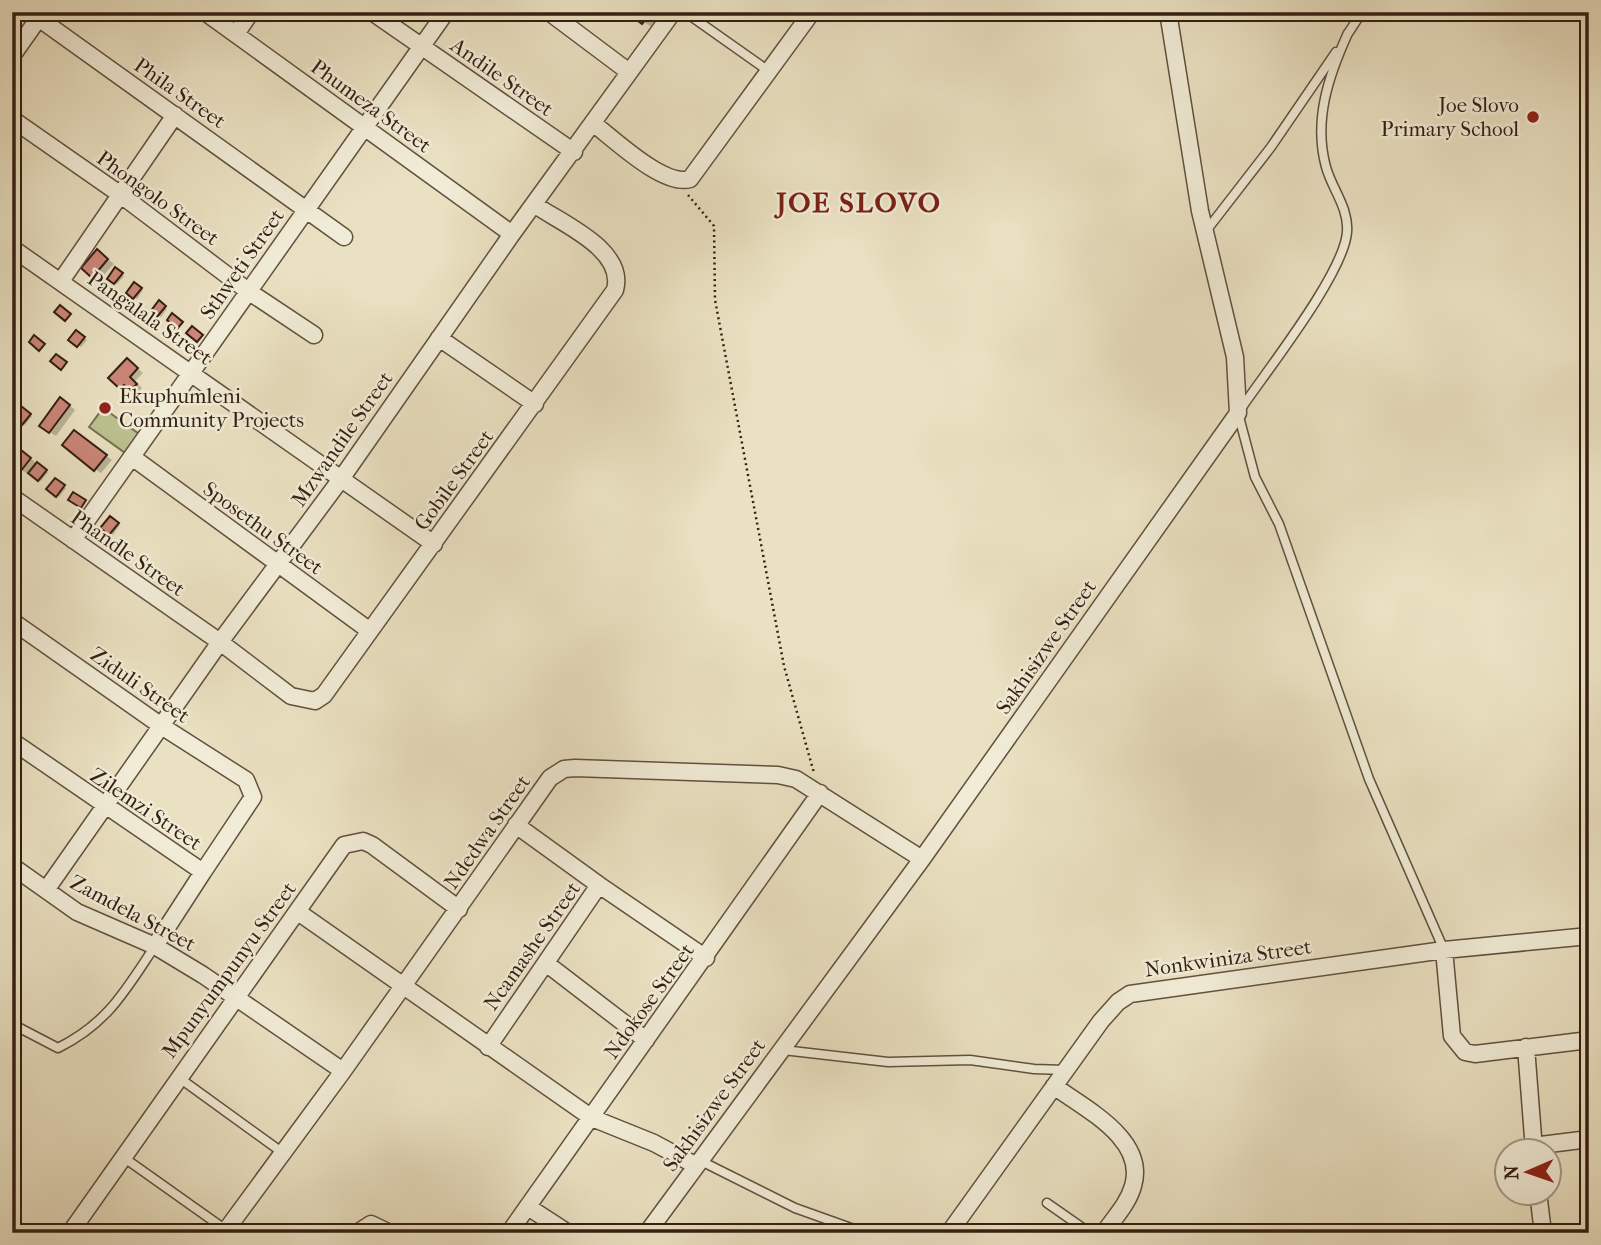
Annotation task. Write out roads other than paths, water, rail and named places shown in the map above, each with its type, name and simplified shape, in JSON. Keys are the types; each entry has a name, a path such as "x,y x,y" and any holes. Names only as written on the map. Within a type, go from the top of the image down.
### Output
{"street":[{"name":"Phumeza Street","path":"205,12 512,234"},
{"path":"236,34 251,12"},
{"name":"Andile Street","path":"372,12 574,152"},
{"name":"Sthweti Street","path":"73,540 446,12"},
{"path":"549,12 629,72"},
{"name":"Mzwandile Street","path":"46,890 163,727 220,642 341,479 512,234 673,12"},
{"path":"594,124 663,176 680,182 694,176 812,12"},
{"path":"1168,12 1199,211 1235,357 1238,413"},
{"path":"12,56 37,14"},
{"name":"Phila Street","path":"37,14 344,237"},
{"path":"61,281 175,114"},
{"name":"Phongolo Street","path":"12,119 121,195 248,291 314,335"},
{"name":"Gobile Street","path":"220,642 290,696 306,702 324,695 535,404 615,290 618,279 616,267 604,251 535,205"},
{"name":"Pangalala Street","path":"12,248 434,544"},
{"path":"439,338 535,404"},
{"name":"Sakhisizwe Street","path":"647,1233 922,859 1238,413"},
{"name":"Sposethu Street","path":"132,457 370,631"},
{"name":"Phandle Street","path":"12,497 220,642"},
{"name":"Ziduli Street","path":"12,621 163,727 246,780"},
{"name":"Zilemzi Street","path":"12,741 105,808 203,872 253,797 246,780"},
{"name":"Ndedwa Street","path":"225,1231 343,1071 550,778 564,769 778,775 796,779 922,859"},
{"name":"Ndokose Street","path":"509,1233 706,958 820,793"},
{"name":"Ncamashe Street","path":"488,1046 599,885 516,825"},
{"name":"Mpunyumpunyu Street","path":"70,1233 234,997 344,845 363,841 459,909"},
{"name":"Zamdela Street","path":"12,866 77,912 155,946 343,1071"},
{"path":"155,946 203,872"},
{"path":"599,885 706,958"},
{"path":"298,912 592,1118 697,1163"},
{"name":"Nonkwiniza Street","path":"949,1233 1110,1009 1137,991 1444,950 1589,936"},
{"path":"1444,950 1452,1036 1457,1046 1475,1054 1589,1040"},
{"path":"547,964 646,1040"},
{"path":"1526,1047 1532,1136"},
{"path":"1054,1086 1120,1137 1134,1158 1136,1175 1130,1194 1104,1233"},
{"path":"1562,1143 1589,1139"},
{"path":"1539,1206 1542,1233"},
{"path":"528,1207 568,1233"},
{"path":"357,1233 371,1224 390,1233"}],"lane":[{"path":"685,12 770,72"},
{"path":"1206,231 1270,147 1362,12"},
{"path":"1348,33 1331,71 1320,121 1326,167 1344,209 1348,231 1342,254 1327,284 1238,413 1255,477 1279,524 1369,779 1444,950"},
{"path":"12,1024 58,1048 110,1012 155,946"},
{"path":"781,1050 888,1062 963,1060 1066,1070"},
{"path":"178,1077 283,1153"},
{"path":"123,1157 225,1231"},
{"path":"697,1163 795,1208 864,1233"},
{"path":"1046,1203 1090,1233"}],"place":[{"name":"Joe Slovo Primary School","path":"1533,117"},
{"name":"Ekuphumleni Community Projects","path":"105,408"}],"district":[{"name":"JOE SLOVO","path":"859,202"}]}
